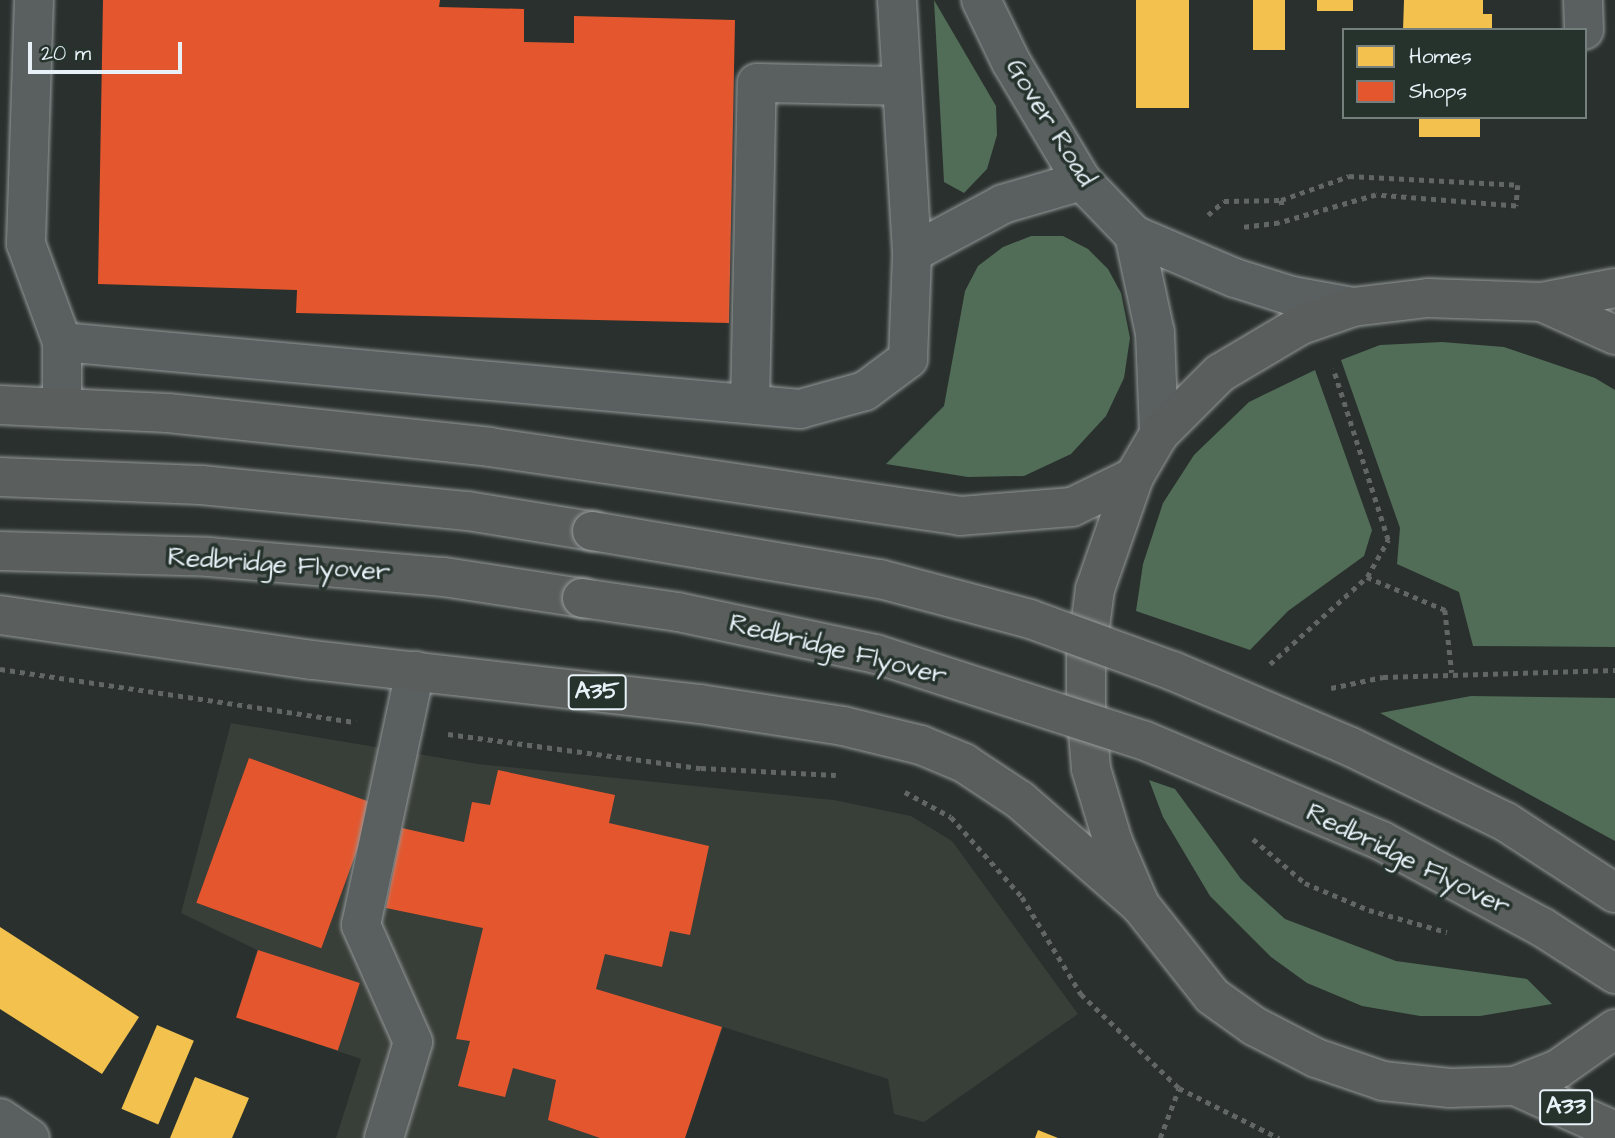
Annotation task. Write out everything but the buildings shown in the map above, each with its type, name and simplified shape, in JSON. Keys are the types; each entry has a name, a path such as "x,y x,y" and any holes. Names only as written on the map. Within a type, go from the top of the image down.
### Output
{"main road":[{"path":"1615,288 1542,302 1472,296 1353,307 1259,346 1220,373 1159,434 1134,477 1095,589 1086,657 1086,709 1091,768 1112,842 1139,905 1212,996 1254,1026 1316,1059 1383,1081 1450,1088 1515,1086 1558,1069 1615,1029"},
{"path":"1542,302 1615,335"},
{"path":"0,405 62,405 489,447 960,516 1072,507 1134,477"},
{"path":"0,477 201,485 468,510 880,579 1043,624 1173,671 1351,747 1506,822 1615,893"},
{"name":"Redbridge Flyover","path":"0,551 209,557 444,577 678,612 876,654 1143,740 1382,841 1542,928 1615,974"},
{"name":"A35","path":"0,615 415,671 700,704 843,726 921,745 964,763 1020,800 1139,905"},
{"name":"A33","path":"1515,1086 1615,1131"}],"street":[{"path":"34,0 13,212 62,342 62,405"},
{"path":"62,342 800,409 865,391 908,359 912,253 899,86 897,0"},
{"name":"Gover Road","path":"981,0 1011,62 1082,181 1134,235 1235,278 1292,296 1353,307"},
{"path":"1583,0 1584,28"},
{"path":"750,404 757,83 899,86"},
{"path":"912,253 1003,204 1082,181"},
{"path":"1134,235 1155,332 1159,434"},
{"path":"384,1138 413,1042 360,925 415,671"},
{"path":"0,1118 30,1138"}],"path":[{"path":"1198,224 1224,201 1281,200 1349,176 1518,185 1516,206 1376,195 1279,223 1233,229"},
{"path":"1281,200 1283,209"},
{"path":"1268,667 1317,618 1367,577 1388,540 1334,369"},
{"path":"1367,577 1445,610 1452,673"},
{"path":"0,670 701,768 848,778"},
{"path":"1322,692 1383,677 1615,670"},
{"path":"898,788 951,817 1022,897 1081,994 1179,1088 1279,1138"},
{"path":"1247,829 1305,884 1369,910 1457,935"},
{"path":"1160,1138 1179,1088"}],"shaded area":[{"path":"231,723 478,764 834,800 911,816 952,841 1078,1014 924,1122 894,1114 888,1079 723,1027 685,1138 336,1138 361,1059 236,1017 257,950 181,913"}],"green space":[{"path":"934,0 996,106 997,135 987,169 964,193 944,182"},
{"path":"1031,236 1063,236 1088,249 1108,269 1121,293 1130,338 1124,378 1106,416 1071,454 1024,476 968,477 886,464 944,406 965,291 978,266 1003,247"},
{"path":"1442,342 1504,347 1595,378 1615,390 1615,647 1473,646 1459,592 1397,564 1400,528 1341,360 1380,345"},
{"path":"1315,370 1372,530 1364,556 1288,611 1250,650 1136,611 1143,564 1163,503 1194,455 1249,402"},
{"path":"1471,696 1615,698 1615,841 1380,713"},
{"path":"1149,780 1175,789 1241,879 1285,919 1396,961 1527,979 1552,1004 1480,1016 1420,1016 1362,1006 1307,983 1271,957 1210,896 1163,817"}]}
